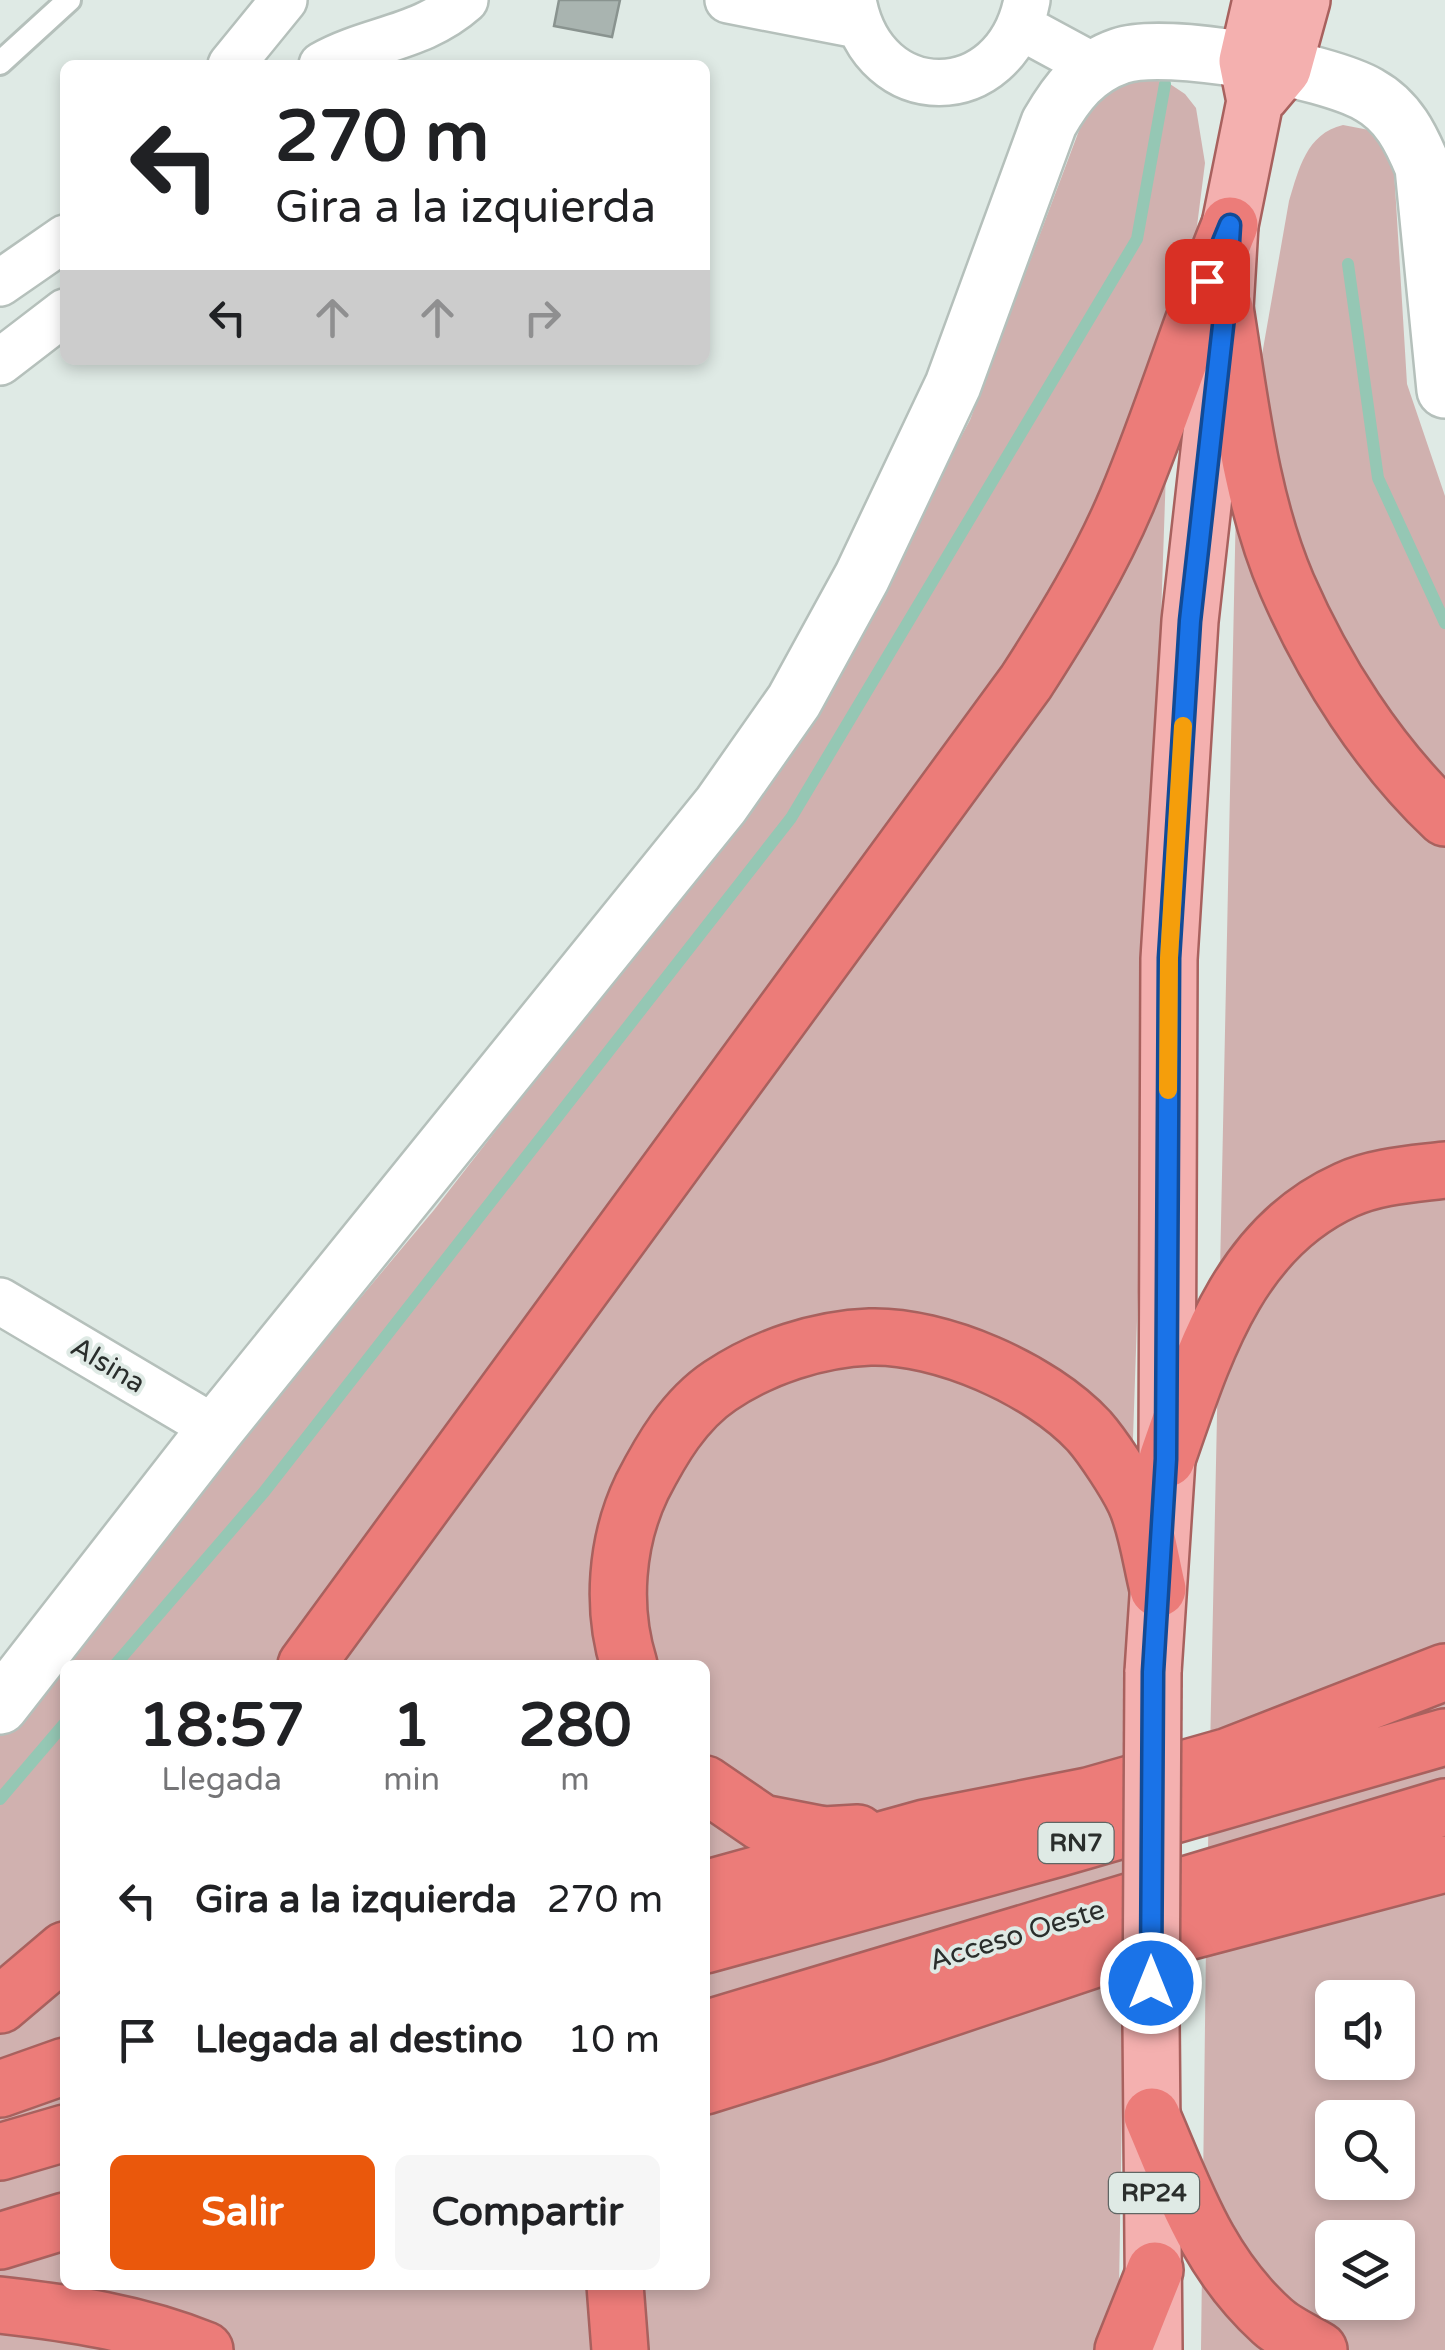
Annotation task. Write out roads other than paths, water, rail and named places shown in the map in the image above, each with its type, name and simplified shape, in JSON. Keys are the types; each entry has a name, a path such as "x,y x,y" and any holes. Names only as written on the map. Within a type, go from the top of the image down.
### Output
{"highway":[{"path":"310,1660 1047,649 1099,560 1128,498 1195,309 1230,225"},
{"path":"1225,308 1246,436 1286,583 1326,661 1372,735 1445,818"},
{"path":"1166,1459 1203,1356 1239,1282 1292,1225 1346,1190 1390,1177 1445,1170"},
{"path":"627,1660 619,1613 619,1565 630,1512 665,1440 718,1387 794,1349 870,1337 935,1344 989,1366 1042,1393 1089,1432 1136,1502 1158,1589"},
{"path":"710,1888 926,1828 1088,1796 1228,1756 1445,1672"},
{"name":"RN7","path":"710,1943 1056,1849 1445,1737"},
{"path":"710,1787 762,1823 824,1835 926,1828"},
{"name":"Acceso Oeste","path":"710,2028 1445,1808"},
{"path":"710,2084 1134,1946 1429,1874"},
{"path":"0,2005 60,1954"},
{"path":"710,2117 875,2033"},
{"path":"0,2089 60,2068"},
{"path":"1152,2116 1194,2217 1225,2272 1275,2324 1318,2350"},
{"path":"0,2152 60,2134"},
{"path":"0,2241 60,2223"},
{"path":"1123,2350 1155,2270"},
{"path":"0,2292 60,2278"},
{"path":"614,2290 620,2350"},
{"path":"0,2305 73,2314 163,2333 204,2350"}],"main road":[{"name":"RP24","path":"1154,2350 1153,1672 1166,1459 1169,958 1190,621 1225,308 1230,225 1262,77 1261,0"},
{"name":"RP24","path":"1262,77 1302,0"}],"street":[{"path":"240,60 284,0"},
{"path":"331,60 349,50 402,38 465,0"},
{"path":"728,0 855,12 872,51 895,70 923,82 952,82 982,72 1005,53 1024,14 1094,68"},
{"path":"0,1706 216,1429 721,805 794,701 862,577 953,385 1049,122 1069,89 1094,68 1122,55 1155,50 1262,77 1344,85 1369,95 1394,114 1412,138 1423,167 1445,390"},
{"path":"0,282 60,241"},
{"path":"0,362 60,316"},
{"name":"Alsina","path":"0,1301 216,1429"}],"lane":[{"path":"0,63 69,0"}],"waterway":[{"path":"119,1660 264,1492 791,818 1137,239 1165,84"},
{"path":"1348,264 1378,478 1445,623"},
{"path":"0,1799 60,1729"}]}
